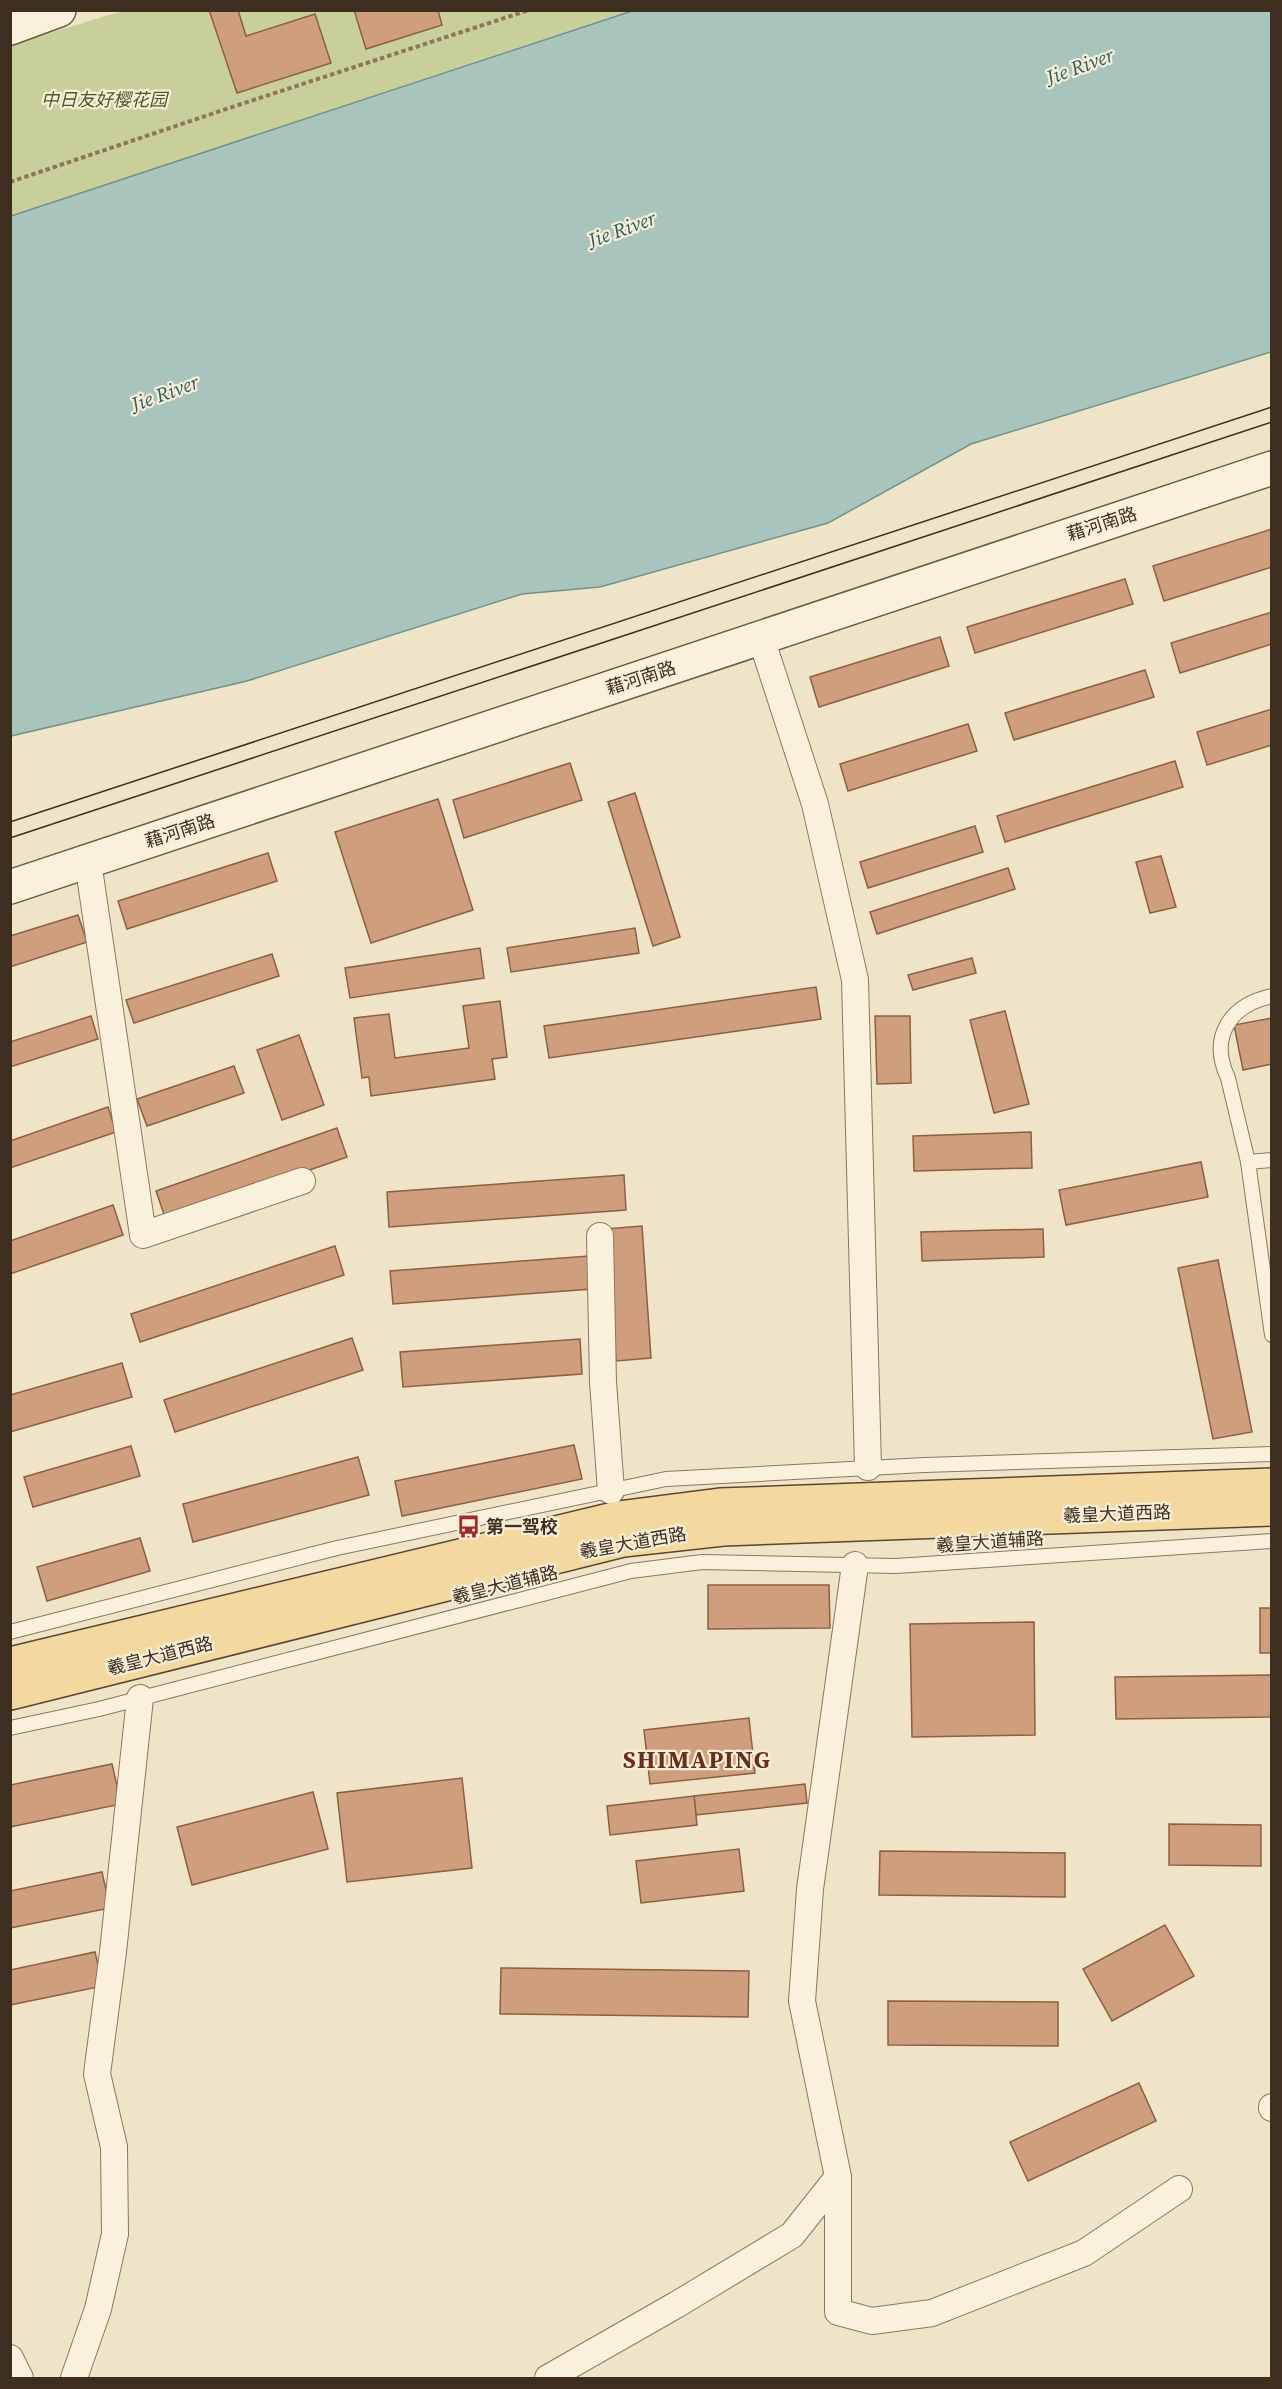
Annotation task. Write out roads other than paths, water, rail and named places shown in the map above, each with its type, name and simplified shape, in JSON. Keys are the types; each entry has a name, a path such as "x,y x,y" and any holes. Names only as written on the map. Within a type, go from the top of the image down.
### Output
{"main road":[{"path":"10,28 59,10"},
{"name":"藉河南路","path":"10,887 1272,468"},
{"name":"羲皇大道西路","path":"10,1664 618,1518 720,1505 1272,1485"},
{"name":"羲皇大道西路","path":"10,1693 623,1540 723,1529 1272,1509"}],"street":[{"path":"761,638 815,804 855,980 868,1467"},
{"path":"88,862 143,1235 302,1181"},
{"path":"600,1236 603,1382 611,1491"},
{"path":"855,1565 810,1890 802,2001 838,2177 838,2312 872,2321 932,2313 1084,2253 1179,2189"},
{"path":"74,2379 98,2309 115,2234 114,2147 97,2074 113,1952 140,1698"},
{"path":"548,2379 792,2235 838,2177"},
{"path":"10,2358 20,2379"}],"lane":[{"path":"1272,996 1255,999 1236,1012 1223,1032 1221,1044 1223,1068 1228,1078 1248,1162 1272,1335"},
{"path":"1248,1162 1272,1160"},
{"path":"10,1632 337,1548 666,1479 868,1467 1272,1454"},
{"name":"羲皇大道辅路","path":"10,1728 140,1698 631,1571 702,1562 896,1566 1272,1540"}],"water":[{"name":"Jie River","path":"635,10 1271,11 1271,352 971,444 828,523 600,587 522,594 247,681 11,736 11,216"}],"tram line":[{"path":"10,822 1272,407"},
{"path":"10,838 1272,422"}],"place":[{"name":"第一驾校","path":"468,1527"}],"district":[{"name":"SHIMAPING","path":"697,1760"}],"park label":[{"name":"中日友好樱花园","path":"104,100"}]}
